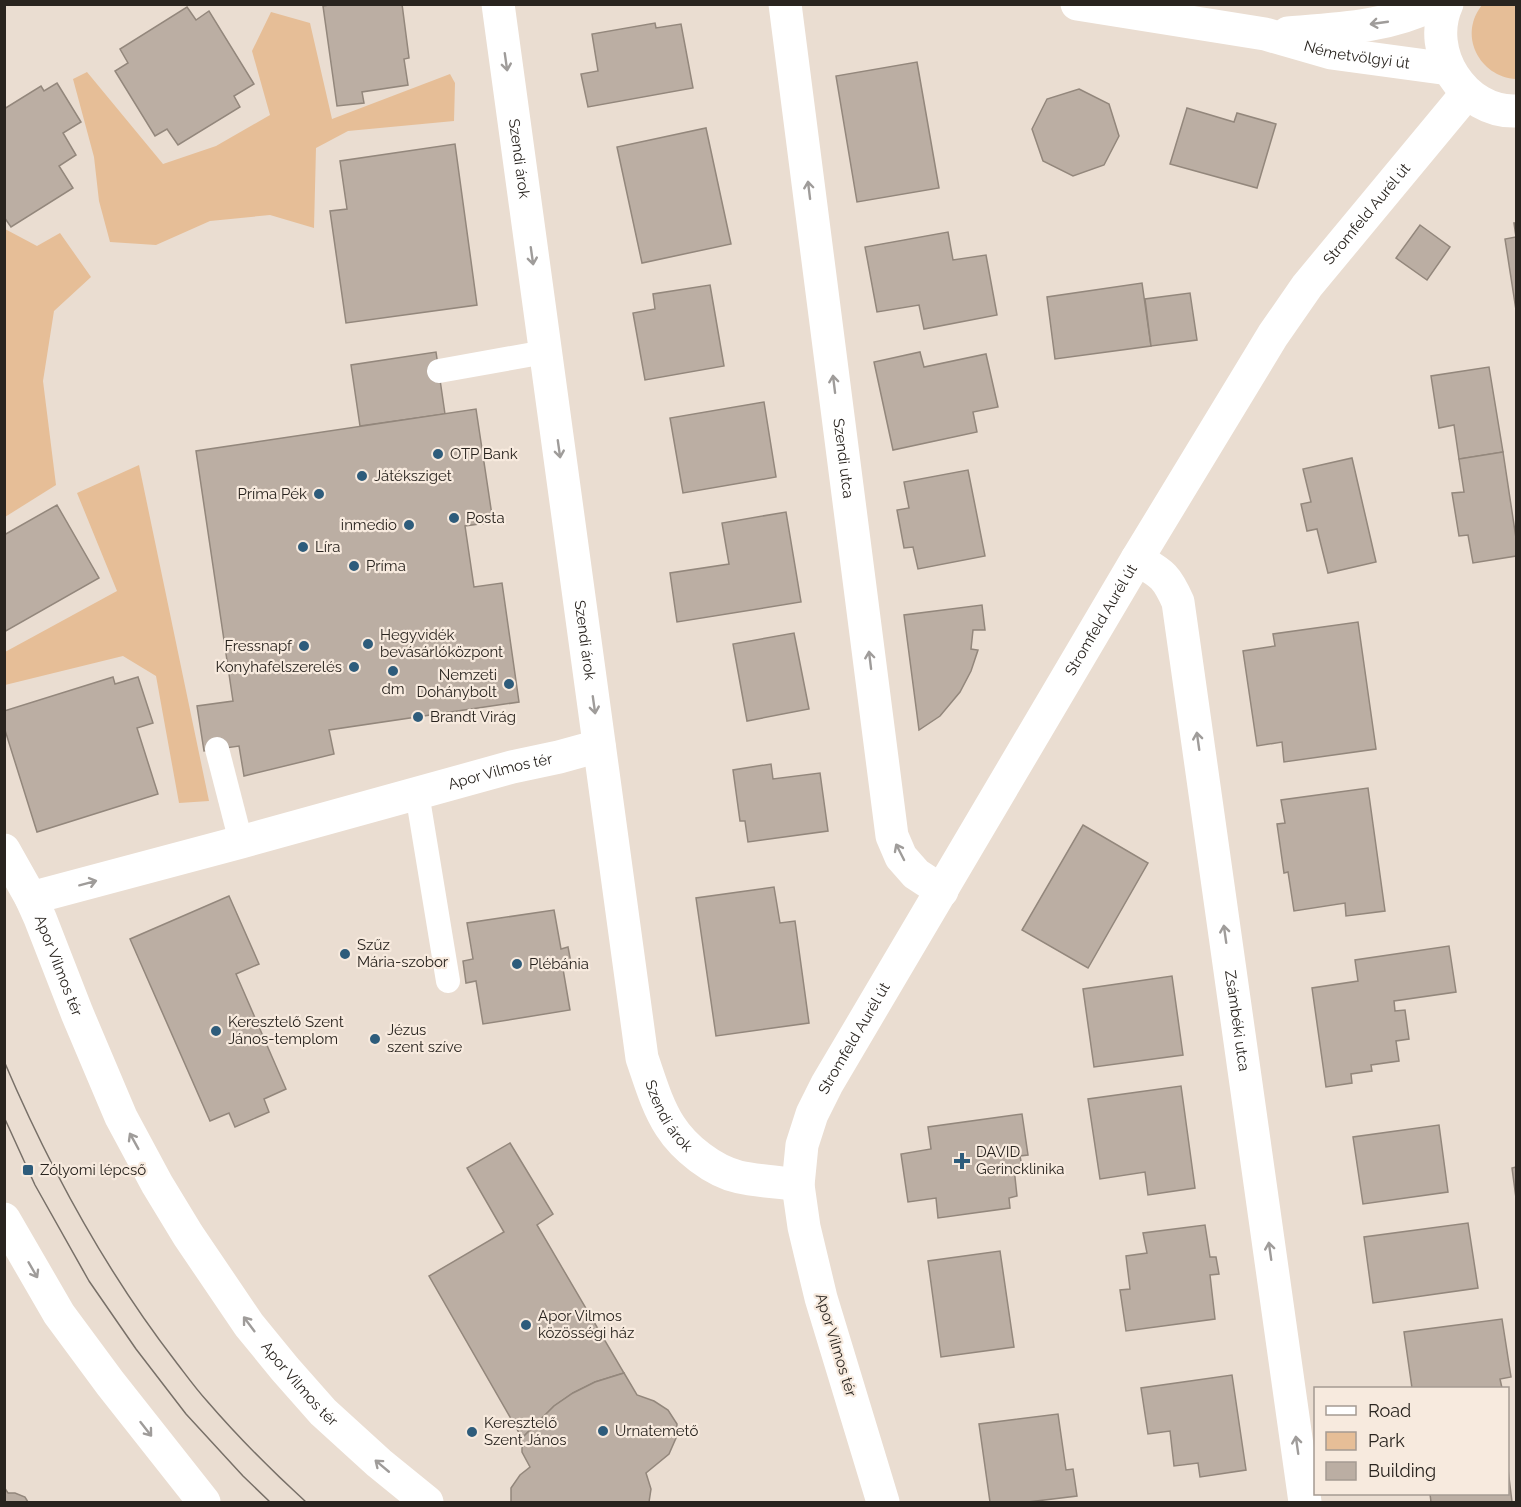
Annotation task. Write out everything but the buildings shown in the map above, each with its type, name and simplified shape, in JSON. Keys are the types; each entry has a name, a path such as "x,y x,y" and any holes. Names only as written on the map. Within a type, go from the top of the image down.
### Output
{"street":[{"name":"Szendi árok","path":"498,4 642,1058 659,1105 670,1127 690,1150 710,1165 738,1177 798,1185"},
{"name":"Szendi utca","path":"785,4 892,836 902,857 916,874 942,891"},
{"name":"Németvölgyi út","path":"1077,4 1265,34 1330,53 1458,81"},
{"name":"Németvölgyi út","path":"1265,34 1330,30 1390,22 1434,4"},
{"path":"1447,4 1442,25 1443,55 1458,81 1488,106 1516,111"},
{"name":"Stromfeld Aurél út","path":"798,1185 802,1145 812,1114 827,1084 1137,559 1273,335 1458,81"},
{"name":"Zsámbéki utca","path":"1137,559 1162,574 1171,586 1178,602 1305,1503"},
{"name":"Apor Vilmos tér","path":"428,1503 379,1463 323,1412 285,1370 249,1325 188,1235 121,1117 31,898 512,767 599,746"},
{"path":"4,850 31,898"},
{"name":"Apor Vilmos tér","path":"798,1185 804,1227 821,1298 883,1503"},
{"path":"4,1220 59,1314 204,1503"}],"lane":[{"path":"439,371 545,352"},
{"path":"217,749 241,842"},
{"path":"417,793 448,981"}],"green space":[{"path":"1483,4 1516,5 1516,79 1492,71 1482,62 1476,52 1472,40 1472,28 1475,16"},
{"path":"271,12 310,23 332,119 450,74 455,83 454,121 348,131 316,148 314,228 270,215 210,221 156,245 110,242 99,201 94,157 73,79 87,72 163,164 216,146 270,115 252,51"},
{"path":"5,229 37,246 60,233 91,277 54,311 43,381 56,485 5,517"},
{"path":"139,465 209,801 179,803 156,676 123,656 5,685 5,652 117,591 77,493"}],"tram line":[{"path":"4,1061 40,1141 81,1218 150,1327 195,1387 219,1414 255,1453 306,1502"},
{"path":"4,1117 35,1185 89,1281 136,1349 186,1414 270,1502"}],"place":[{"name":"OTP Bank","path":"438,454"},
{"name":"Játéksziget","path":"362,476"},
{"name":"Príma Pék","path":"319,494"},
{"name":"Posta","path":"454,518"},
{"name":"inmedio","path":"409,525"},
{"name":"Líra","path":"303,547"},
{"name":"Príma","path":"354,566"},
{"name":"Hegyvidék bevásárlóközpont","path":"368,644"},
{"name":"Fressnapf","path":"304,646"},
{"name":"Konyhafelszerelés","path":"354,667"},
{"name":"dm","path":"393,671"},
{"name":"Nemzeti Dohánybolt","path":"509,684"},
{"name":"Brandt Virág","path":"418,717"},
{"name":"Szűz Mária-szobor","path":"345,954"},
{"name":"Plébánia","path":"517,964"},
{"name":"Keresztelő Szent János-templom","path":"216,1031"},
{"name":"Jézus szent szíve","path":"375,1039"},
{"name":"DAVID Gerincklinika","path":"962,1161"},
{"name":"Zólyomi lépcső","path":"28,1170"},
{"name":"Apor Vilmos közösségi ház","path":"526,1325"},
{"name":"Urnatemető","path":"603,1431"},
{"name":"Keresztelő Szent János","path":"472,1432"}]}
